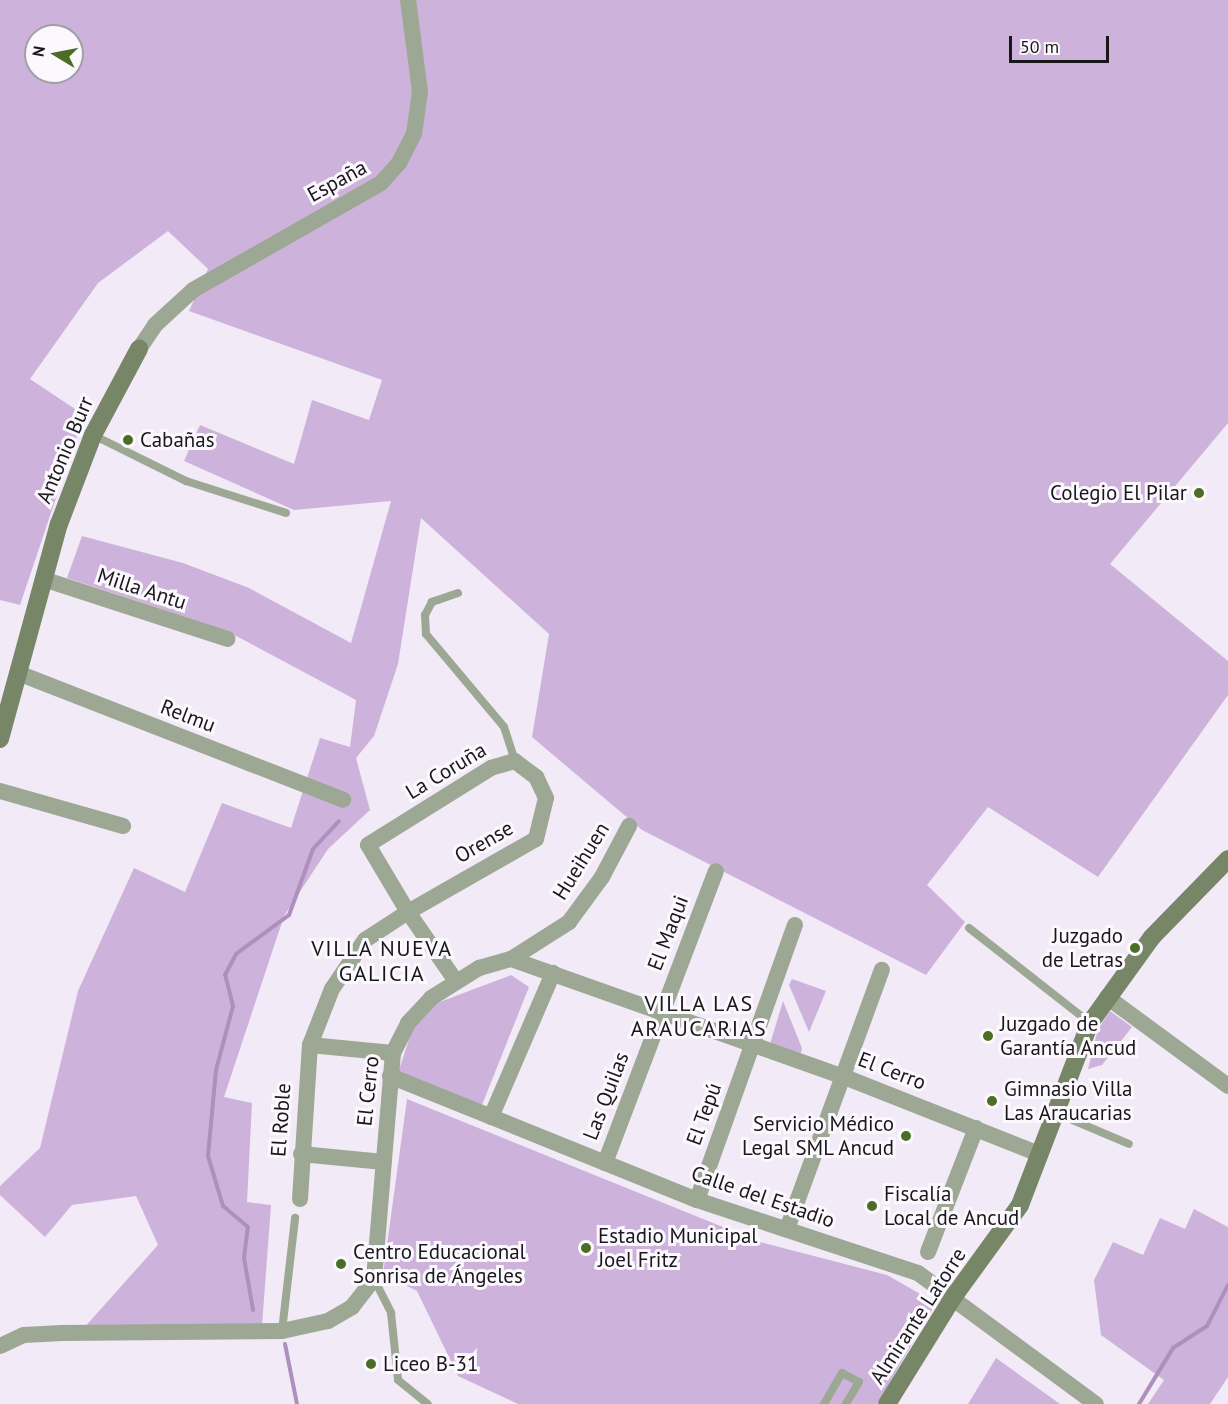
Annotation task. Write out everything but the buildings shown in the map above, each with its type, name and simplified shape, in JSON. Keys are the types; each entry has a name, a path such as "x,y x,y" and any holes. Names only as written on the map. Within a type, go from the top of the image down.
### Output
{"main road":[{"name":"Antonio Burr","path":"0,739 43,579 93,435 139,349"},
{"name":"Almirante Latorre","path":"887,1404 954,1296 1020,1205 1090,1023 1152,937 1228,859"}],"street":[{"name":"España","path":"269,242 381,183 399,164 419,109 408,0"},
{"name":"Antonio Burr","path":"139,349 155,325 193,290 269,242"},
{"name":"Milla Antu","path":"43,579 228,639"},
{"name":"Relmu","path":"18,673 343,800"},
{"name":"La Coruña","path":"408,912 368,845 491,768 515,761 543,787"},
{"name":"Orense","path":"408,912 536,839 545,814 543,787"},
{"path":"0,791 123,826"},
{"name":"Hueihuen","path":"511,959 569,922 602,878 629,826"},
{"name":"El Maqui","path":"663,1012 716,871"},
{"path":"408,912 455,980"},
{"name":"El Roble","path":"300,1198 301,1154 310,1045 332,989 355,951 408,912"},
{"name":"El Tepú","path":"697,1200 795,926"},
{"name":"El Cerro","path":"374,1279 393,1053 408,1023 455,980 511,959 753,1043 1040,1154"},
{"path":"787,1229 882,970"},
{"path":"491,1117 553,973"},
{"path":"1107,997 1228,1086"},
{"name":"Las Quilas","path":"605,1163 663,1012"},
{"path":"310,1045 393,1053"},
{"name":"Calle del Estadio","path":"390,1076 697,1200 918,1273 954,1296 1096,1404"},
{"path":"928,1252 976,1128"},
{"path":"301,1154 384,1162"},
{"path":"0,1346 24,1335 282,1331 341,1314 374,1279"}],"lane":[{"path":"93,435 186,481 286,513"},
{"path":"458,593 432,602 425,615 426,634 504,727 515,761"},
{"path":"969,928 1090,1023"},
{"path":"1056,1113 1129,1144"},
{"path":"282,1331 295,1218"},
{"path":"374,1279 391,1313 398,1380 428,1404"},
{"path":"824,1404 842,1372 859,1382 846,1404"}],"shaded area":[{"path":"0,0 1228,0 1228,423 1110,564 1228,661 1228,695 1098,877 988,807 927,885 965,922 926,975 642,830 532,737 549,634 421,518 398,664 374,736 356,758 370,810 328,849 284,916 224,1097 252,1103 247,1202 271,1205 262,1326 83,1329 158,1245 136,1196 72,1205 45,1237 0,1195 0,1186 40,1148 78,991 134,868 185,892 222,803 291,828 320,738 350,747 356,700 225,630 67,578 82,536 183,563 249,588 351,643 391,501 294,510 184,461 200,425 294,464 312,400 369,420 382,380 189,311 208,269 168,231 98,283 30,379 84,415 20,605 0,600"},
{"path":"511,975 529,987 482,1105 398,1073 414,1024 437,1003"},
{"path":"792,979 826,991 809,1032 789,985"},
{"path":"783,1001 802,1048 800,1057 770,1044"},
{"path":"1110,1011 1132,1027 1102,1065 1088,1069 1098,1029"},
{"name":"Estadio Municipal Joel Fritz","path":"407,1099 760,1242 887,1275 936,1303 877,1404 518,1404 458,1376 417,1291 383,1274"},
{"path":"1194,1209 1228,1227 1228,1377 1210,1404 1148,1404 1164,1380 1101,1335 1094,1280 1113,1242 1143,1255 1160,1218 1185,1229"},
{"path":"996,1358 1060,1404 968,1404"}],"waterway":[{"path":"253,1310 244,1258 248,1227 223,1206 208,1156 216,1070 233,1006 225,975 236,954 289,915 313,849 339,821"},
{"path":"1139,1404 1173,1348 1207,1326 1228,1285"},
{"path":"285,1344 297,1404"}],"place":[{"name":"Cabañas","path":"128,440"},
{"name":"Colegio El Pilar","path":"1199,493"},
{"name":"Juzgado de Letras","path":"1135,948"},
{"name":"Juzgado de Garantía Ancud","path":"988,1036"},
{"name":"Gimnasio Villa Las Araucarias","path":"992,1101"},
{"name":"Servicio Médico Legal SML Ancud","path":"906,1136"},
{"name":"Fiscalía Local de Ancud","path":"872,1206"},
{"name":"Estadio Municipal Joel Fritz","path":"586,1248"},
{"name":"Centro Educacional Sonrisa de Ángeles","path":"341,1264"},
{"name":"Liceo B-31","path":"371,1364"}],"district":[{"name":"VILLA NUEVA GALICIA","path":"382,960"},
{"name":"VILLA LAS ARAUCARIAS","path":"699,1016"}]}
